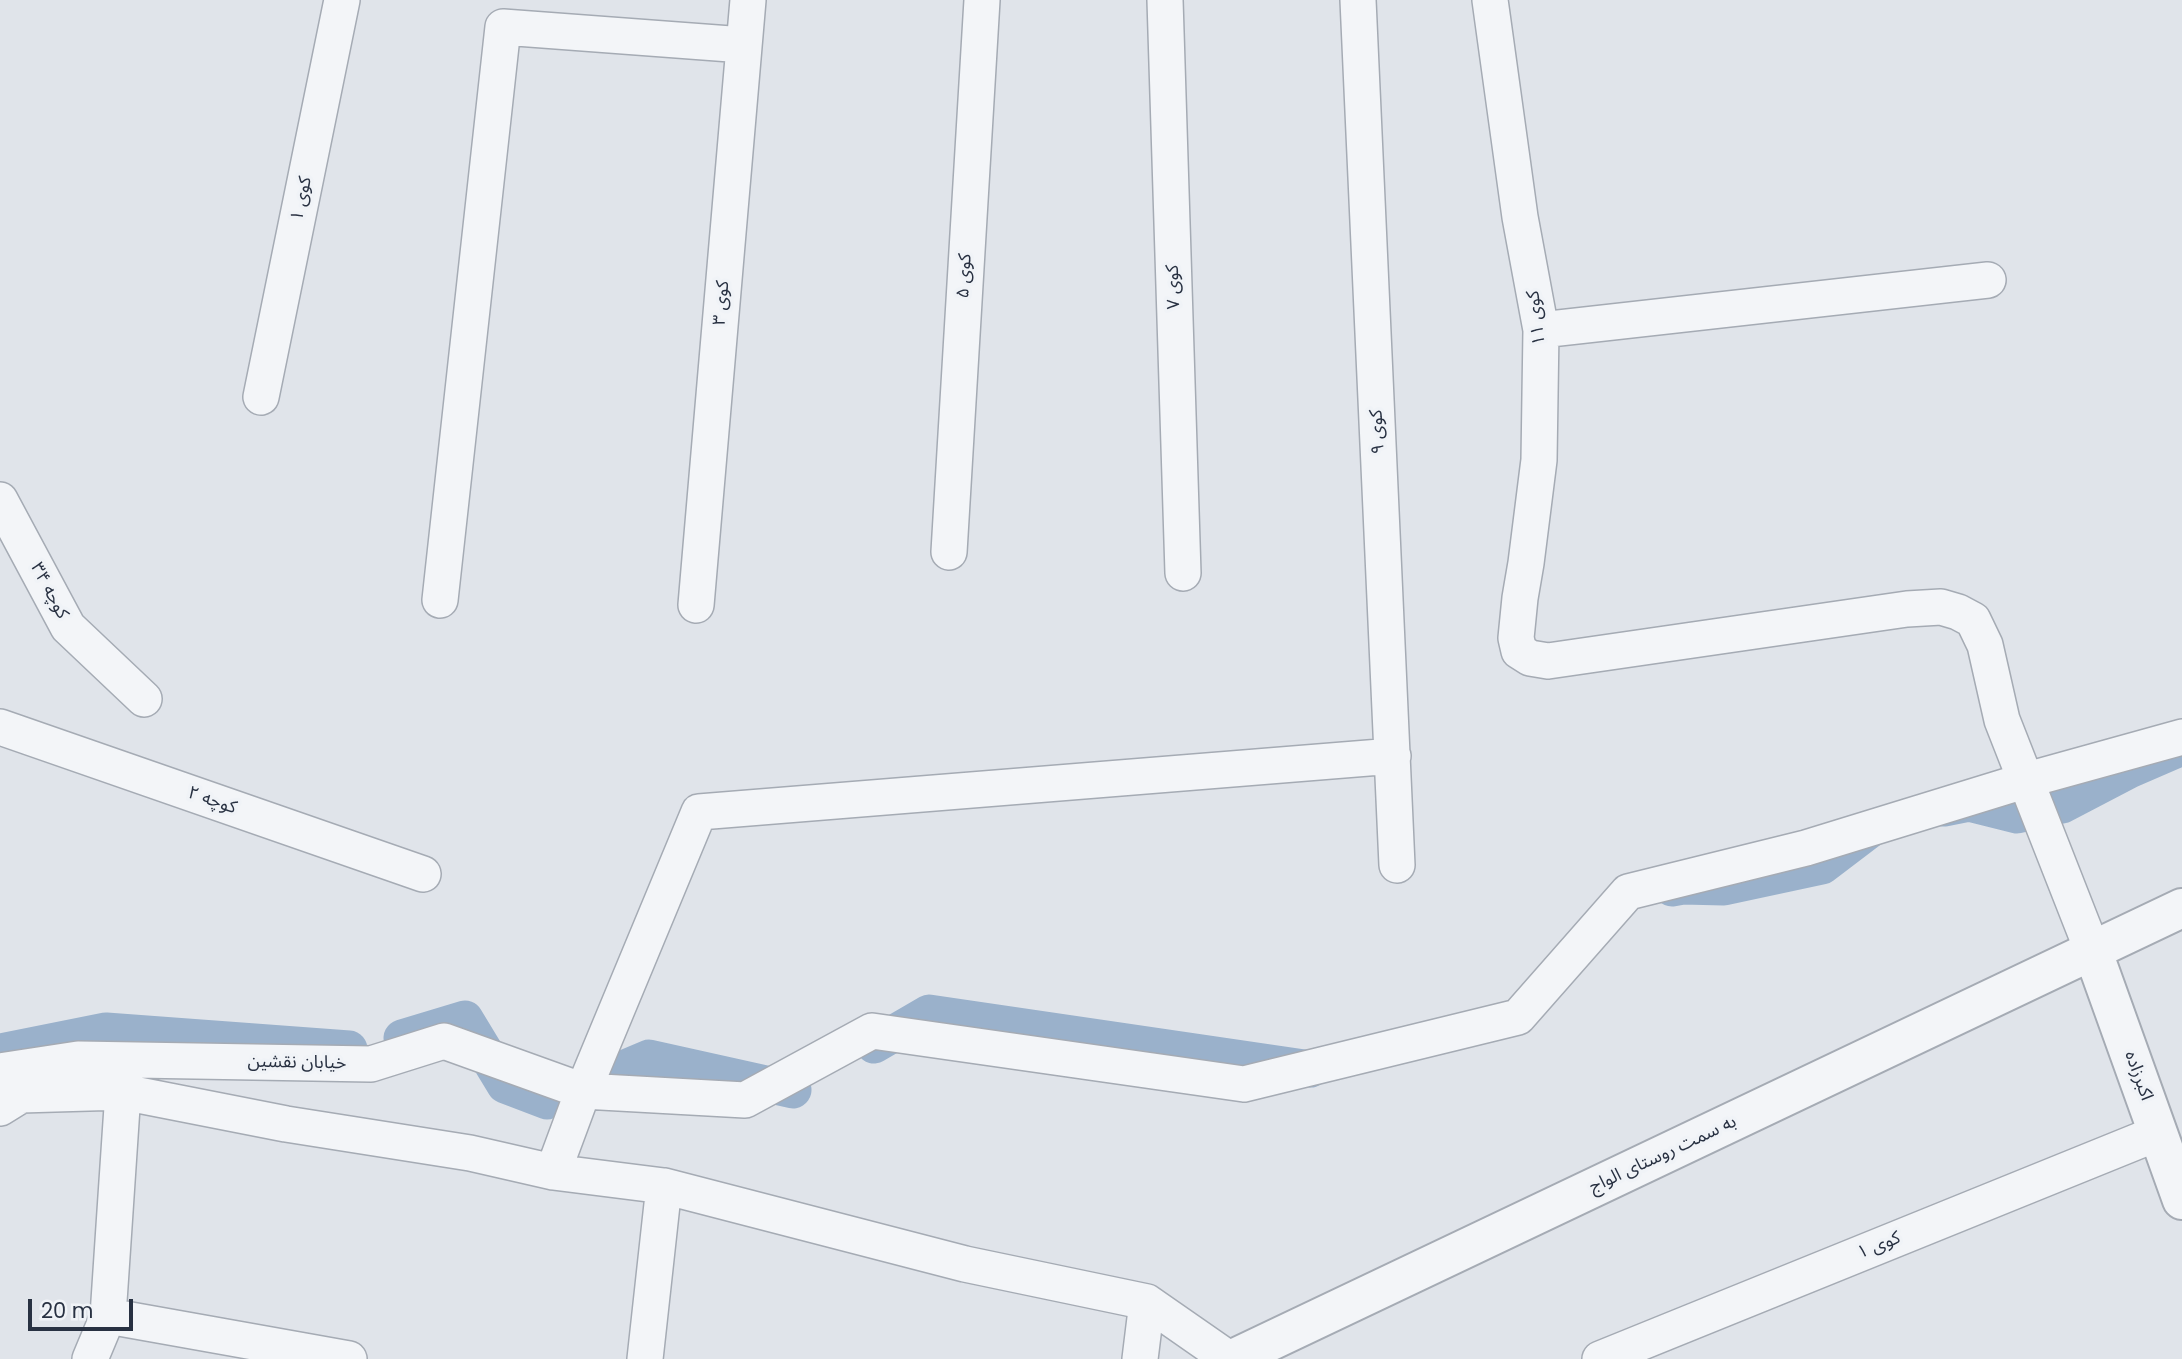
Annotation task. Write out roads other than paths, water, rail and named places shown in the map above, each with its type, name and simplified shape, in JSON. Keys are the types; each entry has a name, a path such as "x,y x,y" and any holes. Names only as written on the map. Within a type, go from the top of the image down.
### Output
{"street":[{"name":"کوی ۱","path":"261,397 342,0"},
{"name":"کوی ۳","path":"696,605 748,0"},
{"name":"کوی ۵","path":"950,552 982,0"},
{"name":"کوی ۷","path":"1165,0 1183,573"},
{"name":"کوی ۹","path":"1358,0 1397,865"},
{"name":"کوی ۱۱","path":"1490,0 1521,217 1541,330 1539,460 1516,638 1519,651 1530,658 1548,661 1907,609 1941,607 1958,611 1973,620 1985,645 2002,720 2027,780"},
{"path":"440,600 503,27 744,45"},
{"path":"1541,330 1988,280"},
{"name":"کوچه ۳۴","path":"0,500 68,627 144,699"},
{"name":"کوچه ۲","path":"0,727 423,874"},
{"name":"خیابان نقشین","path":"0,1071 78,1059 371,1065 443,1041 583,1091 745,1100 872,1031 1244,1084 1518,1017 1629,892 1806,848 2027,780 2182,737"},
{"path":"554,1171 583,1091 698,812 1393,756"},
{"path":"2027,780 2093,952"},
{"name":"به سمت روستای الواج","path":"1231,1359 2182,908"},
{"name":"اکبرزاده","path":"2093,952 2182,1200"},
{"path":"0,1108 21,1095 123,1092 286,1124 470,1153 554,1171 664,1186 965,1264 1147,1302 1231,1359"},
{"path":"89,1359 108,1316 123,1092"},
{"name":"کوی ۱","path":"1600,1359 2158,1133"},
{"path":"645,1359 664,1186"},
{"path":"1140,1359 1147,1302"},
{"path":"108,1316 349,1359"}],"waterway":[{"path":"1944,808 1969,803 2017,815 2062,805 2129,770 2175,750"},
{"path":"1672,888 1724,887 1822,866 1872,828"},
{"path":"874,1045 929,1013 1311,1069"},
{"path":"402,1038 465,1019 505,1085 547,1101 649,1058 793,1090"},
{"path":"0,1052 106,1031 349,1049"}]}
